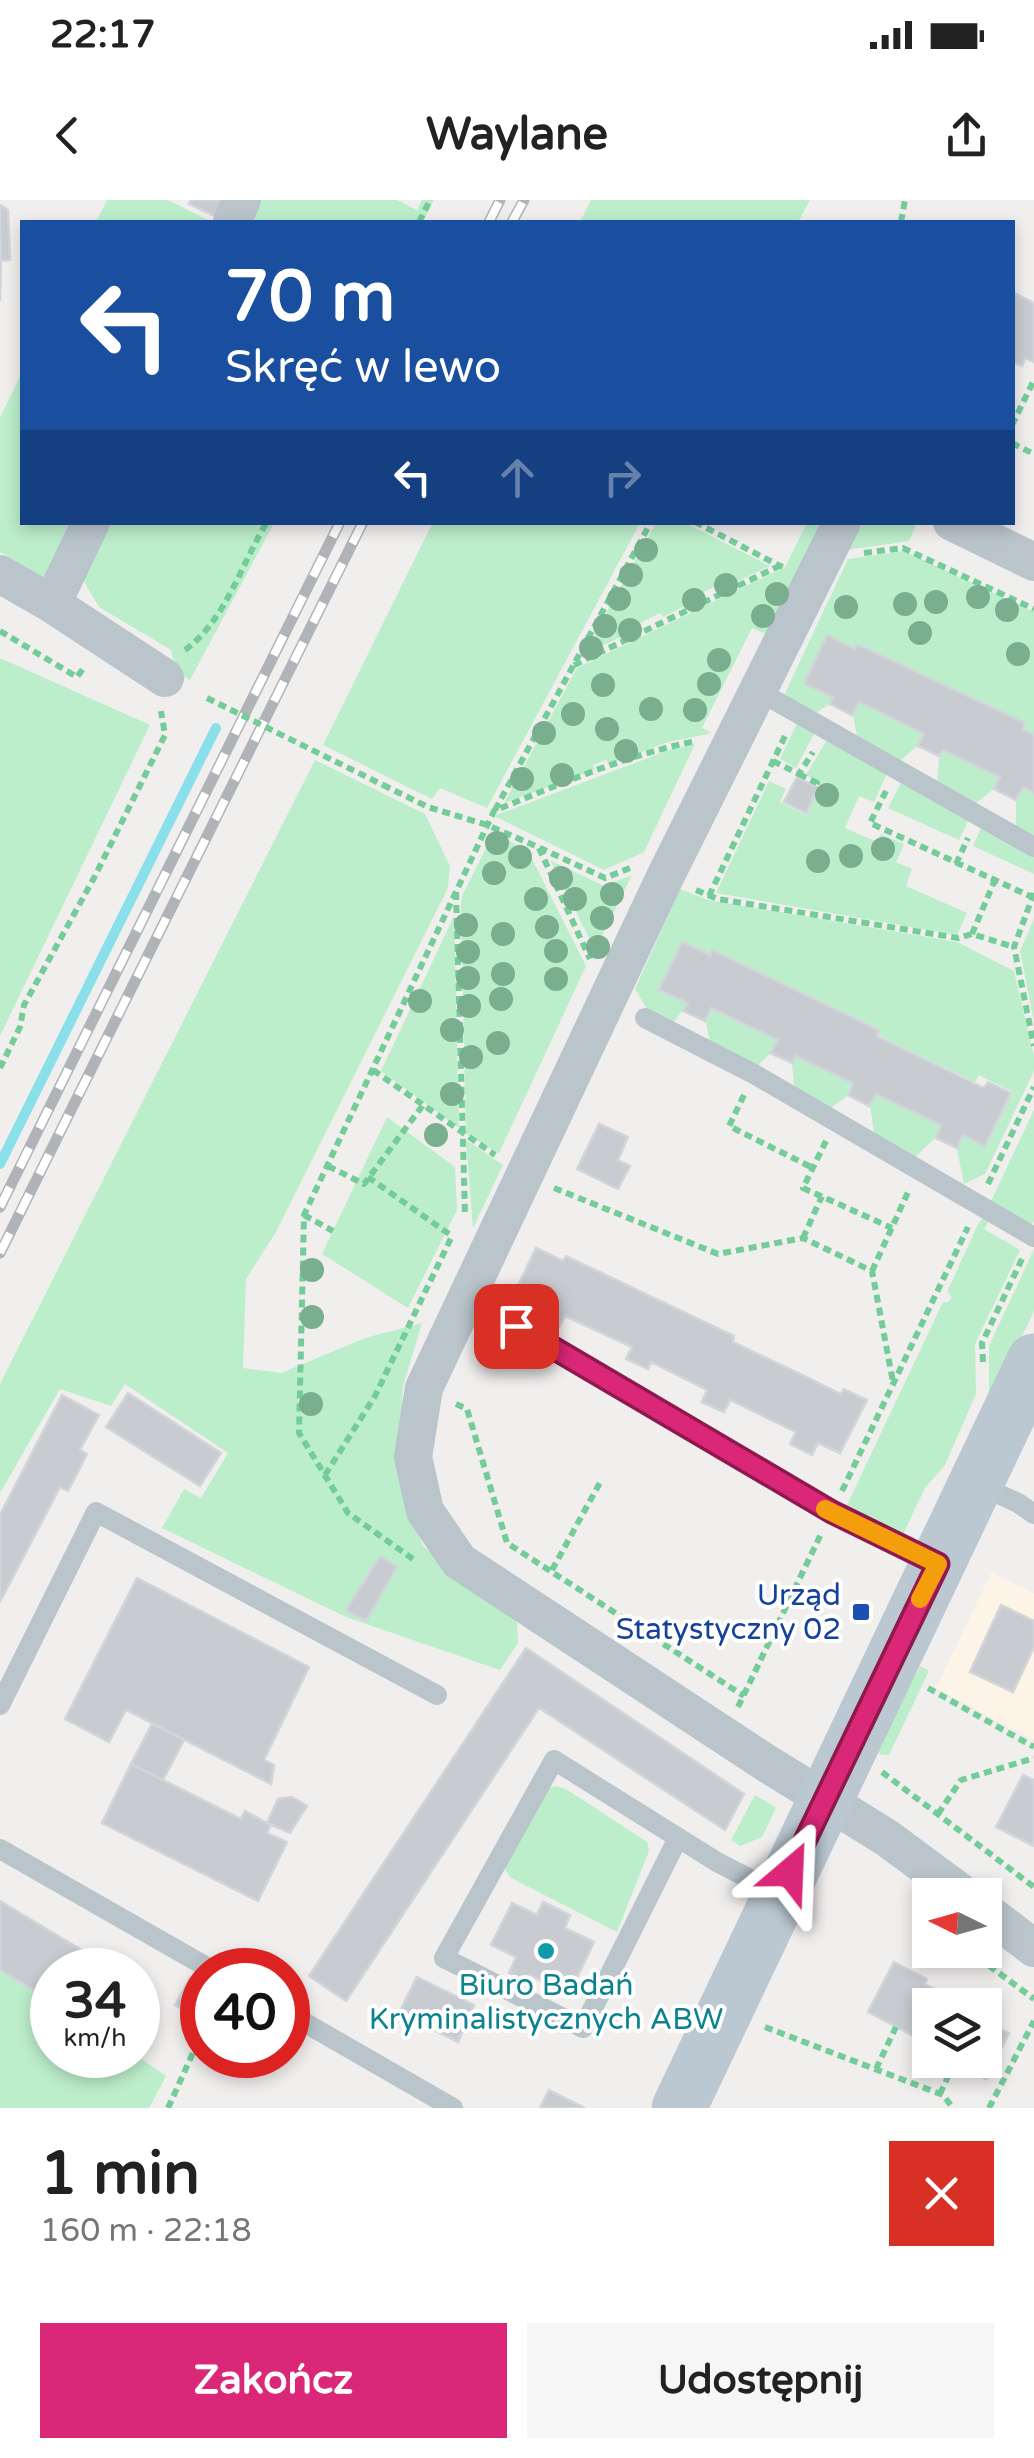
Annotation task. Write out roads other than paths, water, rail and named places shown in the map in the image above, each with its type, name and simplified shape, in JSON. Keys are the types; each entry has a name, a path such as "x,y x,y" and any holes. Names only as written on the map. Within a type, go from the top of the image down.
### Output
{"street":[{"path":"52,604 89,525"},
{"path":"958,525 1034,562"},
{"path":"852,538 731,745 612,991 477,1249 424,1388 413,1457 425,1511 459,1562 887,1838 941,1878"},
{"path":"0,574 161,676"},
{"path":"680,2108 1034,1361"},
{"path":"1002,1924 1034,1948"}],"lane":[{"path":"776,701 1034,847"},
{"path":"645,1018 754,1074 1033,1237"},
{"path":"497,1315 832,1512 938,1564"},
{"path":"976,1484 1018,1502 1034,1514"},
{"path":"0,1705 96,1512 438,1695"},
{"path":"678,1838 583,2028 444,1958 554,1760 678,1838 779,1894"},
{"path":"0,1849 180,1952"},
{"path":"310,2026 454,2108"}],"waterway":[{"path":"0,1164 216,728"}],"railway":[{"path":"490,220 500,200"},
{"path":"513,220 524,200"},
{"path":"0,1207 339,525"},
{"path":"0,1253 362,525"}],"place":[{"name":"Urząd Statystyczny 02","path":"861,1612"},
{"name":"Biuro Badań Kryminalistycznych ABW","path":"546,1951"}]}
